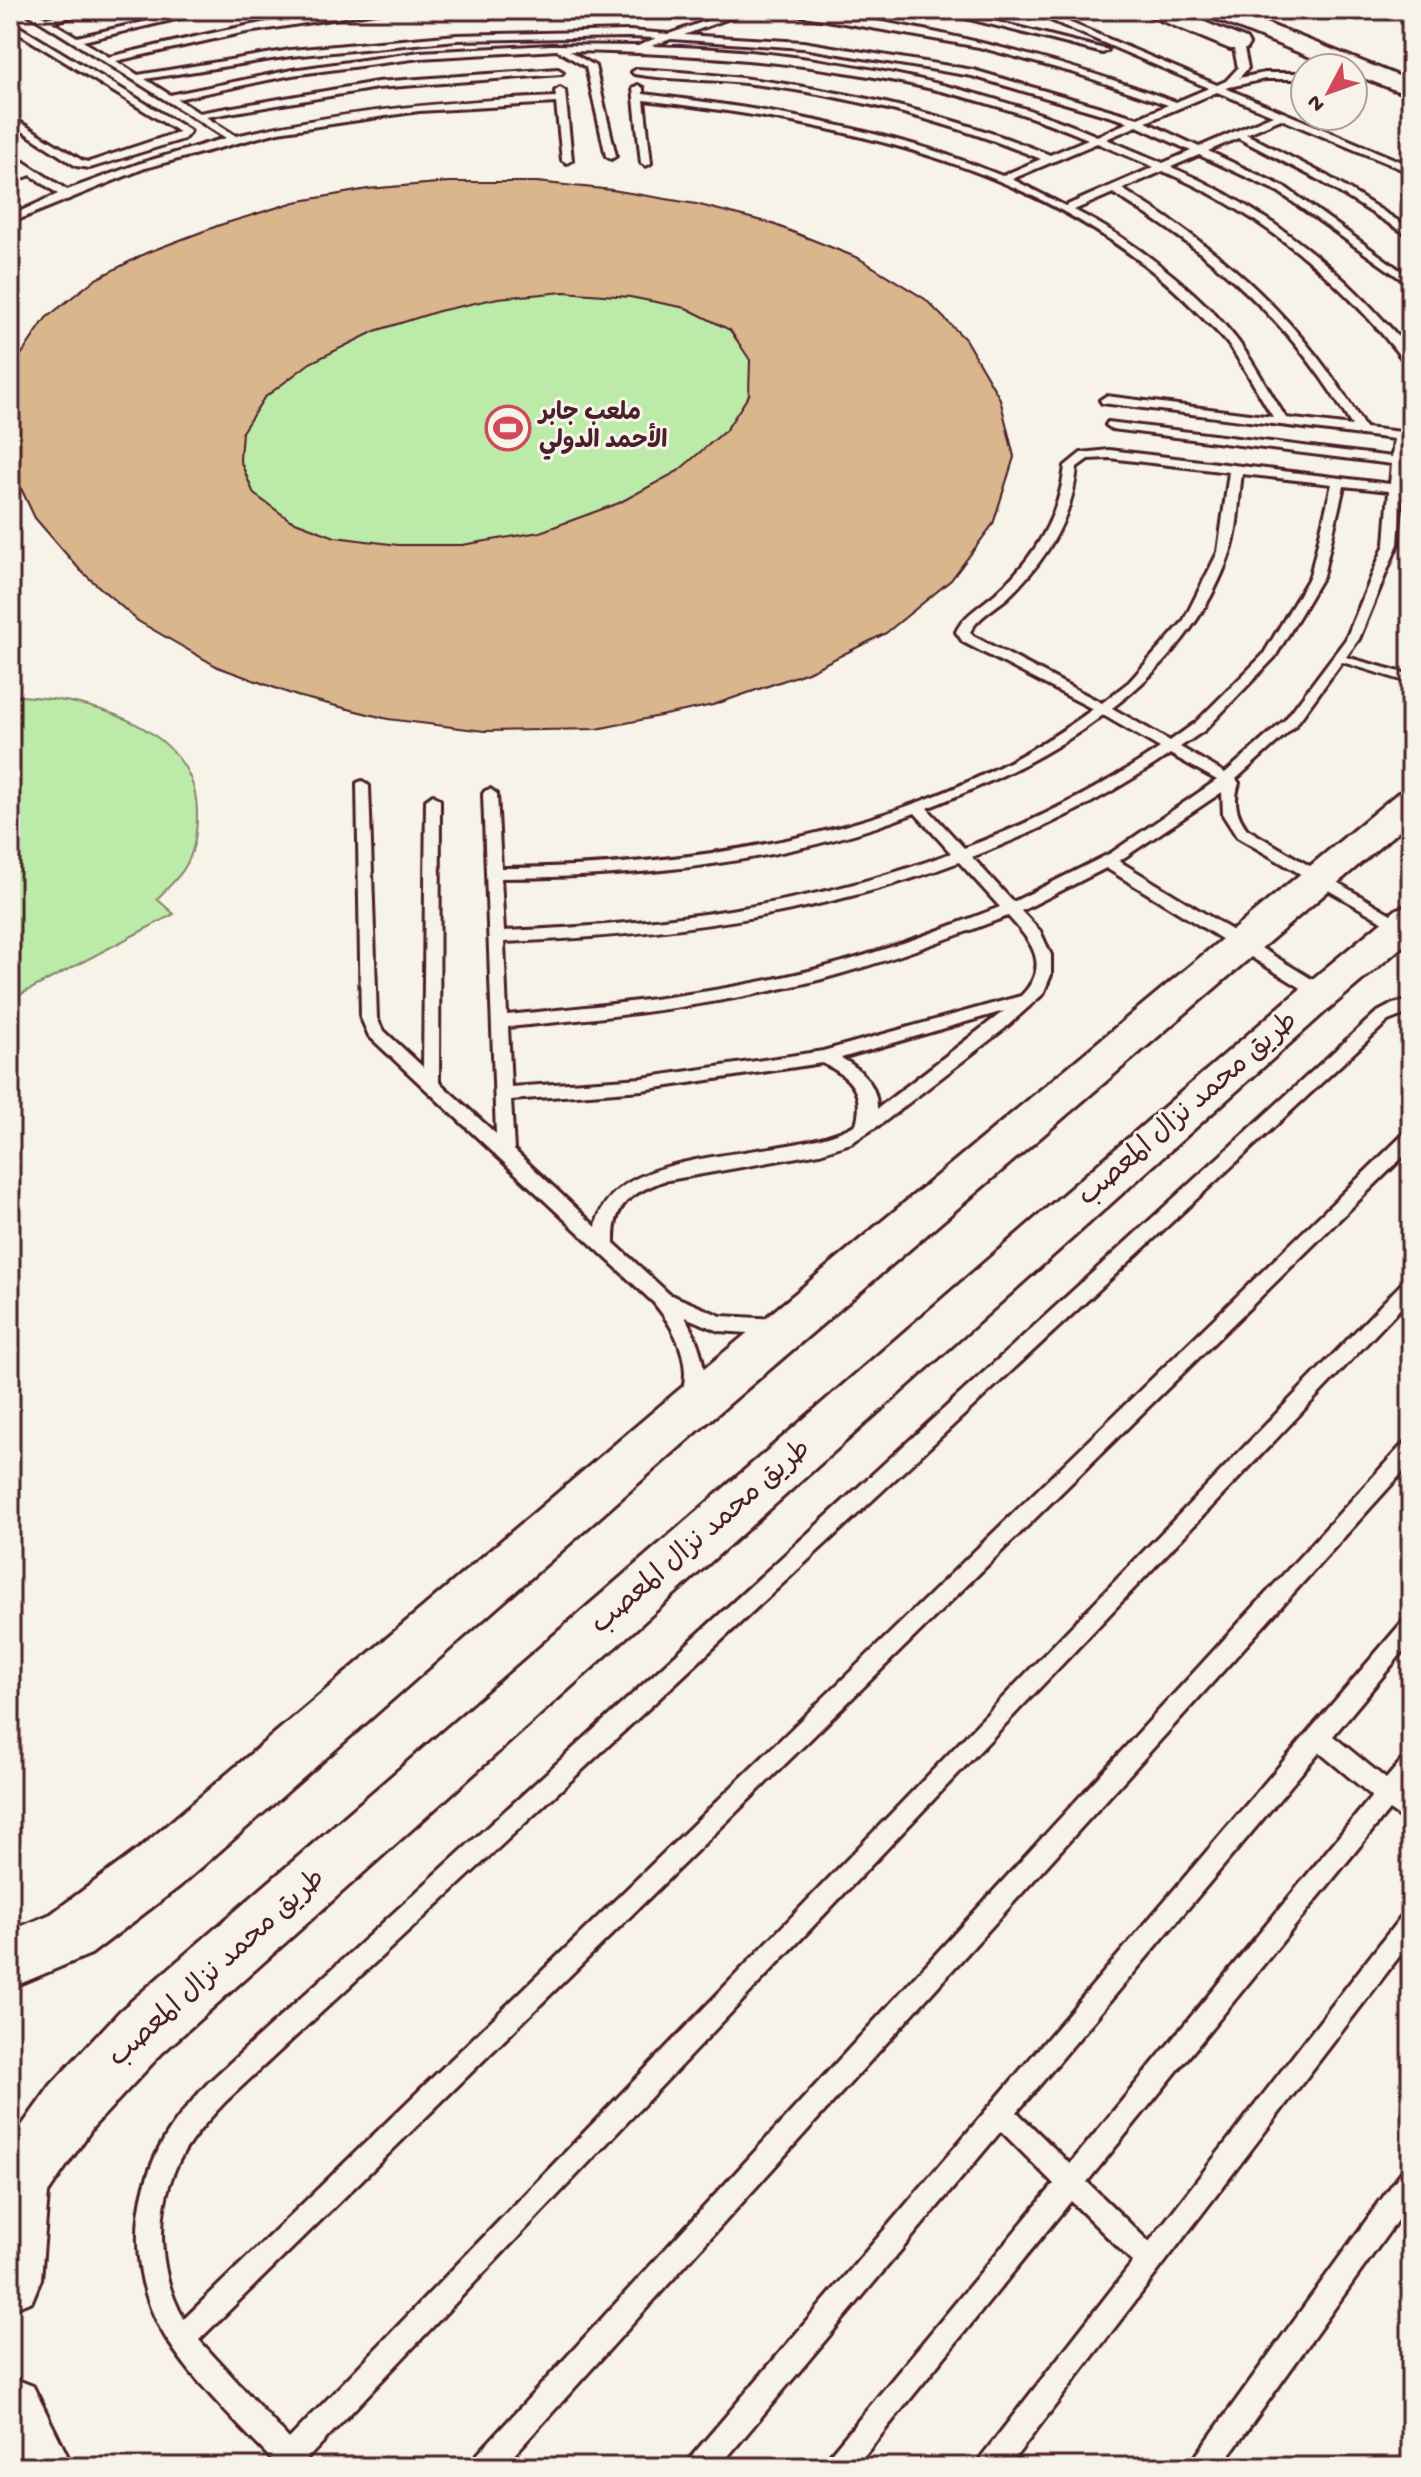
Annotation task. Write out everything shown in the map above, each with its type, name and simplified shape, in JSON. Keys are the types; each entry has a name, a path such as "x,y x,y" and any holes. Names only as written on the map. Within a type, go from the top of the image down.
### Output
{"street":[{"path":"1156,10 1289,67"},
{"path":"1213,10 1411,89"},
{"path":"1270,10 1275,28 1283,38"},
{"path":"10,1960 71,1934 160,1867 786,1327 1411,801"},
{"name":"طريق محمد نزال المعصب","path":"14,2165 141,2032 1322,993 1408,926"},
{"path":"10,2279 14,2165"},
{"path":"10,2409 40,2467"}],"lane":[{"path":"27,10 234,139"},
{"path":"44,21 89,10"},
{"path":"75,40 209,10"},
{"path":"108,60 241,30 384,10"},
{"path":"608,59 746,10"},
{"path":"775,10 881,24 986,46 1088,74 1176,105"},
{"path":"939,10 1002,23 1175,70"},
{"path":"1002,23 1023,20 1030,10 1411,170"},
{"path":"603,22 700,26 835,40 941,59 1044,86 1142,119 1207,147 1273,182 1334,220 1411,283"},
{"path":"10,24 185,132 180,137 90,165 80,164 10,119"},
{"path":"136,78 307,43 494,24"},
{"path":"507,24 594,64 611,156"},
{"path":"1229,83 1243,68 1238,44"},
{"path":"556,48 567,160"},
{"path":"168,98 270,75 361,61 556,48 634,49 759,58 880,76 997,104 1098,138 1163,166 1237,206 1304,252 1362,303 1411,363"},
{"path":"634,49 646,163"},
{"path":"198,116 374,85 453,77 558,72"},
{"path":"637,72 755,81 855,97 950,121 1050,159"},
{"path":"1001,180 1229,83 1289,75"},
{"path":"639,96 721,105 829,125 917,149 1001,180 1065,210 1136,253 1197,303 1246,360 1281,420"},
{"path":"10,220 65,194 139,167 234,139 319,121 399,109 561,100"},
{"path":"1065,210 1281,115"},
{"path":"1239,134 1335,185 1411,234"},
{"path":"1362,149 1411,182"},
{"path":"10,156 65,194"},
{"path":"10,180 31,171"},
{"path":"1113,188 1186,234 1252,287 1314,355 1360,430"},
{"path":"499,1022 611,1012 720,996 824,972 922,943 1013,909 1110,863 1175,824 1232,783 1278,744 1317,703 1348,661 1385,589 1399,546 1408,490 1404,462 1407,439 1360,430 1106,400"},
{"path":"1112,425 1404,462"},
{"path":"1232,783 1103,709 968,639 963,629 1010,588 1041,550 1062,511 1071,466 1078,458 1109,454 1408,490"},
{"path":"494,873 622,869 747,853 821,836 918,807 1009,768 1103,709 1169,648 1206,597 1228,545 1235,507 1236,469"},
{"path":"496,937 662,926 820,898 964,855 1078,805 1171,748 1239,690 1288,630 1306,600 1331,540 1339,482"},
{"path":"1348,661 1411,679"},
{"path":"1232,783 1227,802 1234,823 1242,833 1408,926"},
{"path":"362,786 369,1018 375,1032 605,1243 674,1313 691,1348 695,1388 691,1408"},
{"path":"490,794 505,1153"},
{"path":"431,1086 433,800"},
{"path":"605,1243 606,1220 618,1198 649,1177 822,1147 864,1126 1029,998 1042,980 1045,959 1034,935 918,807"},
{"path":"1110,863 1322,993"},
{"path":"502,1094 642,1084 823,1057 1029,998"},
{"path":"1411,1006 1382,1017 191,2121 170,2154 156,2191 150,2231 152,2270 163,2308 182,2339 293,2462 1411,1285"},
{"path":"823,1057 847,1068 864,1085 870,1099 870,1113 864,1126"},
{"path":"182,2339 1411,1138"},
{"path":"661,1298 719,1323 786,1327"},
{"path":"485,2467 1411,1449"},
{"path":"701,2467 1411,1627"},
{"path":"1318,1737 1411,1814"},
{"path":"838,2467 1411,1766"},
{"path":"991,2467 1411,1922"},
{"path":"1000,2113 1150,2261"},
{"path":"1205,2467 1411,2180"}],"green space":[{"name":"ملعب جابر الأحمد الدولي","path":"450,182 536,182 612,190 696,205 770,223 858,258 925,299 965,339 1000,399 1014,457 993,524 951,580 886,633 808,672 713,705 388,719 297,696 218,667 138,621 80,570 35,518 10,465 10,385 17,361 146,253 220,225 295,202 368,189"},
{"path":"10,696 38,697 100,710 130,721 157,737 178,757 192,782 197,827 188,861 157,899 174,914 10,1000"}],"building":[{"name":"ملعب جابر الأحمد الدولي","path":"450,182 536,182 612,190 696,204 770,223 858,258 925,299 965,339 1000,399 1014,457 993,524 951,580 886,633 808,672 713,705 597,729 484,731 388,719 297,696 218,667 138,621 80,570 35,518 10,465 10,385 17,361 46,318 94,280 146,253 220,225 295,202 368,189","holes":["564,292 630,297 686,308 730,330 750,360 749,395 726,430 678,471 619,503 540,532 462,545 398,545 335,537 290,520 254,494 240,460 242,432 264,398 310,363 375,331 439,311 498,298"]}],"place":[{"name":"ملعب جابر الأحمد الدولي","path":"508,428"}]}
